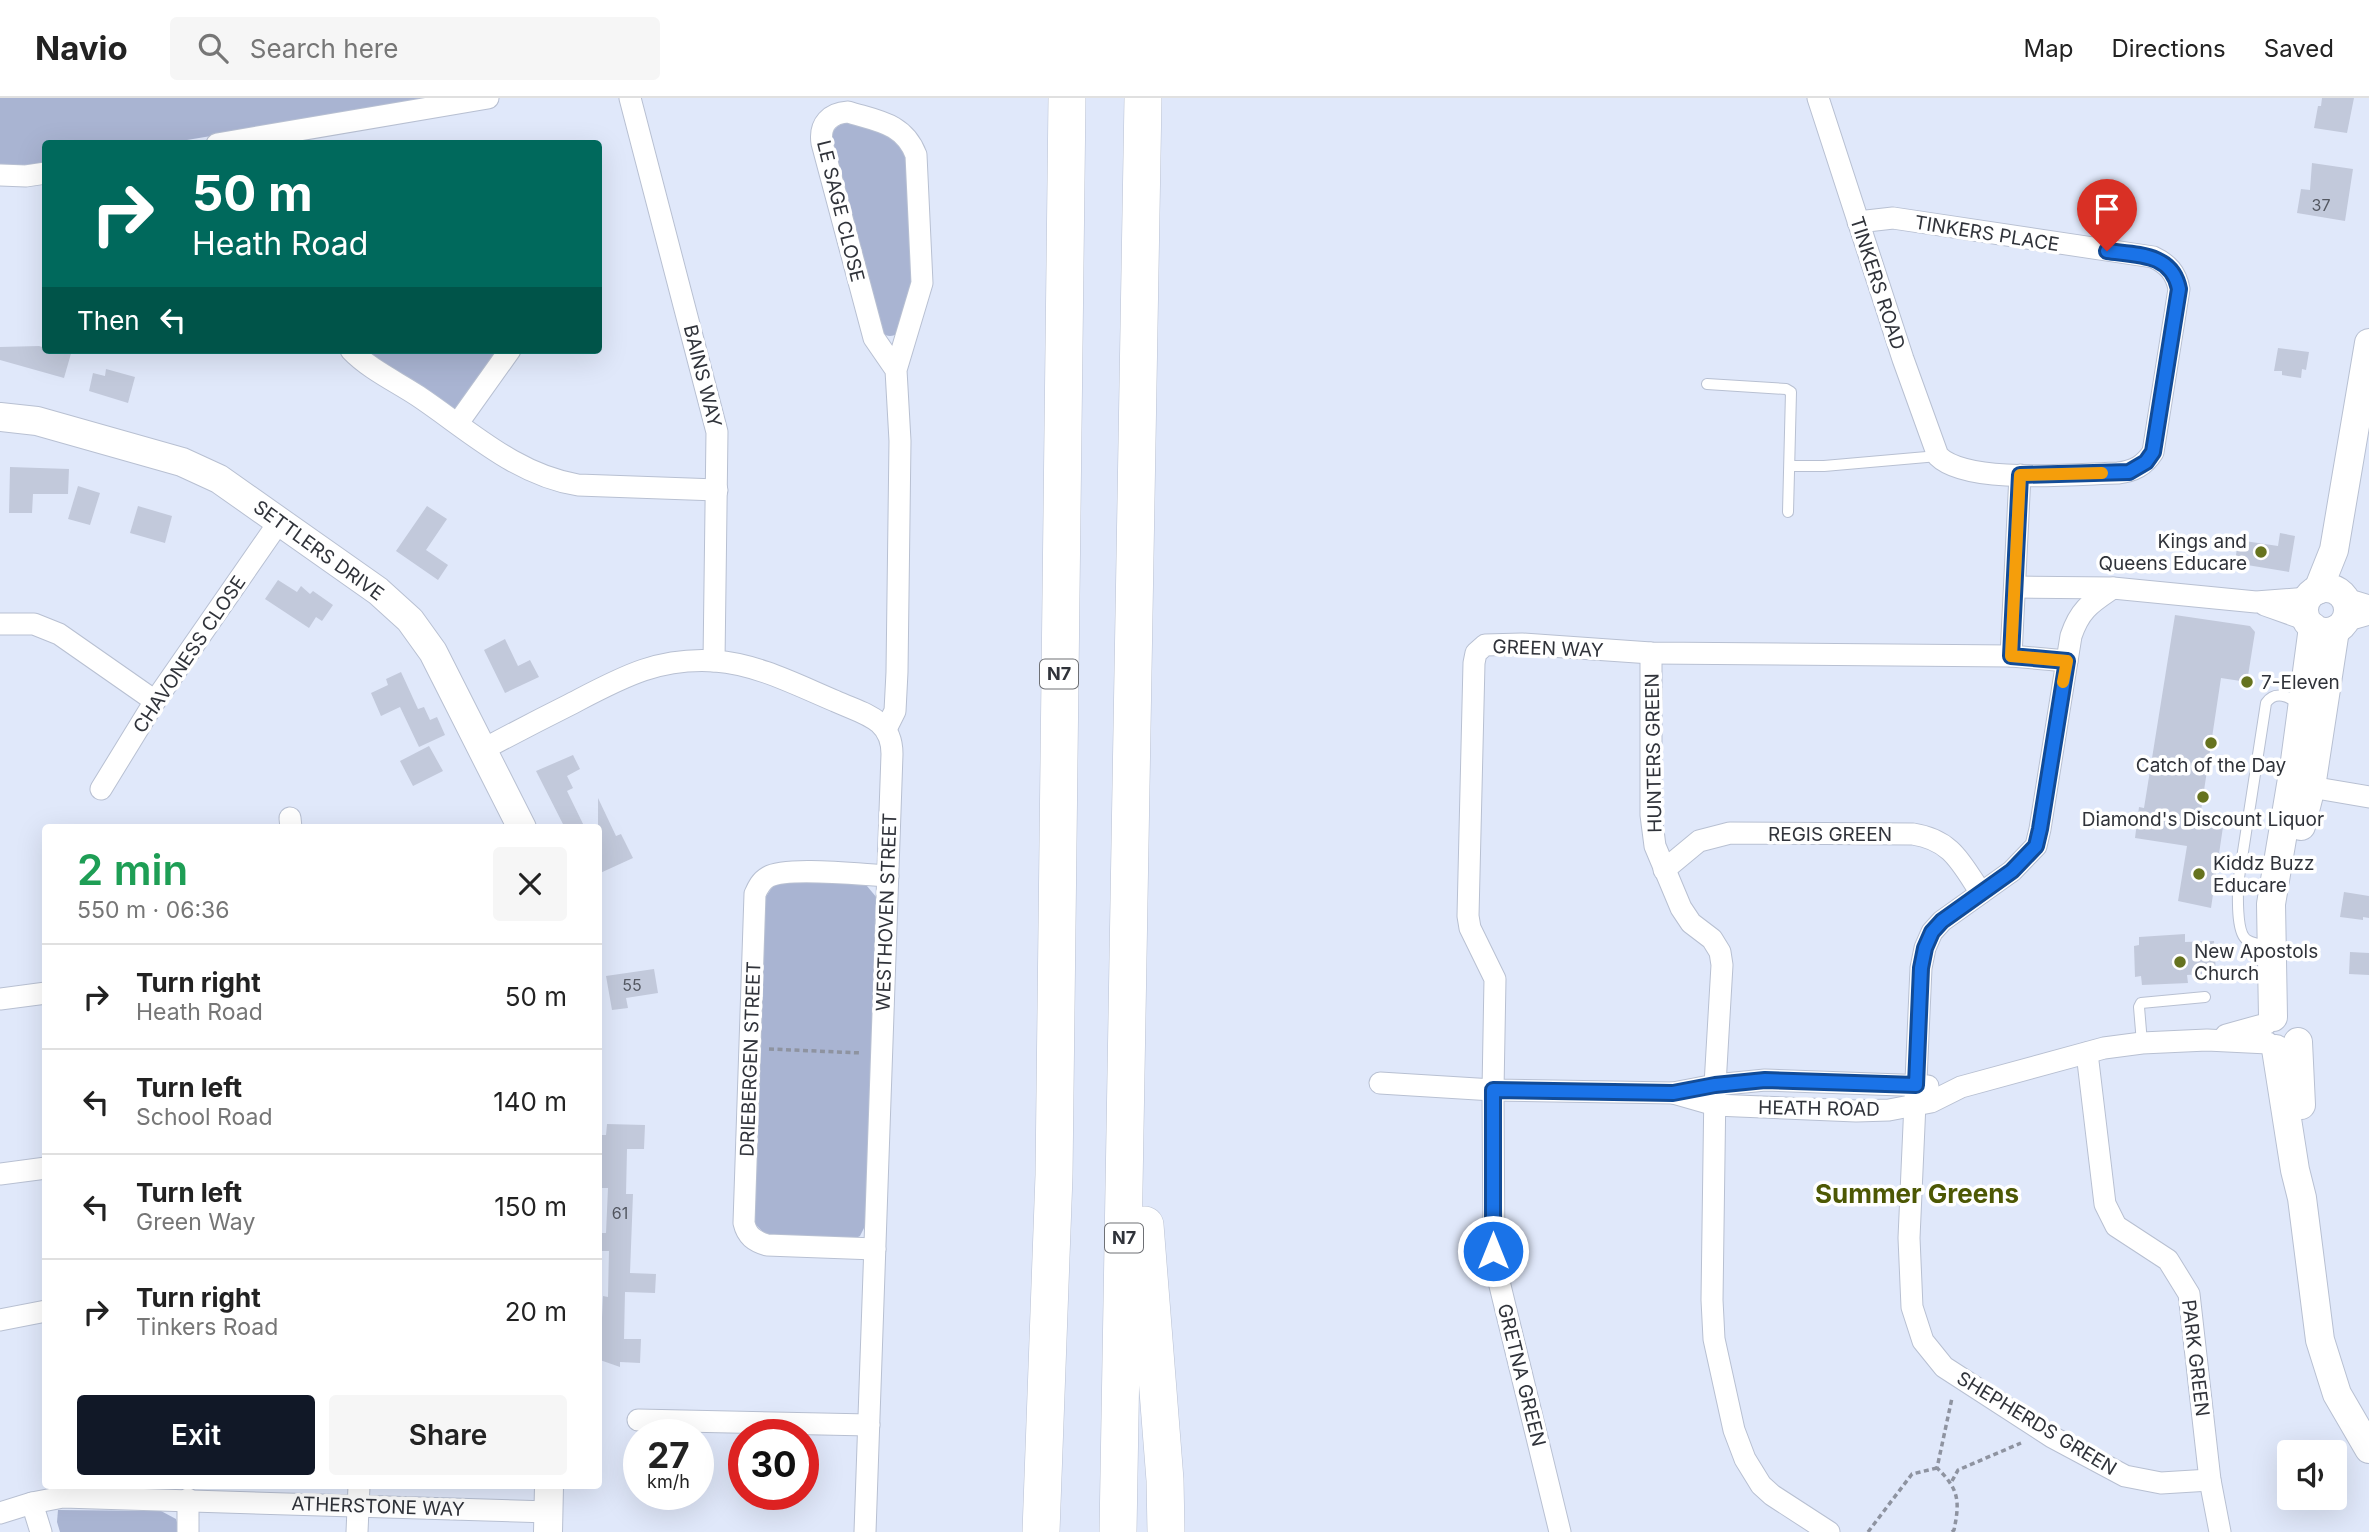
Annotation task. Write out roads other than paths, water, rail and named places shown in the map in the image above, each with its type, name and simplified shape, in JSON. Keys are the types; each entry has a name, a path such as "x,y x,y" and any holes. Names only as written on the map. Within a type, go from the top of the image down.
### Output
{"highway":[{"path":"1047,98 1053,158 1065,174"},
{"name":"N7","path":"1041,1532 1054,1175 1067,98"},
{"name":"N7","path":"1118,1532 1143,98"},
{"path":"1140,368 1153,354 1159,335 1169,98"},
{"path":"1128,1001 1167,1532"}],"street":[{"path":"241,140 488,98"},
{"name":"BAINS WAY","path":"630,98 715,416 719,449 713,661"},
{"name":"TINKERS ROAD","path":"1818,98 1903,359 1942,460"},
{"name":"LE SAGE CLOSE","path":"886,729 895,711 897,672 900,441 896,370 922,283 916,155 904,134 892,126 848,112 835,114 821,129 822,143 874,338 896,370"},
{"path":"0,175 42,174"},
{"name":"TINKERS PLACE","path":"1858,222 1893,218 2154,257 2163,262 2177,278 2179,289 2153,452 2146,462 2129,472 2020,475 1959,469 1942,460"},
{"path":"2369,343 2363,420 2333,550 2335,610 2311,719 2295,853 2278,947 2287,985 2279,1032 2315,1316 2322,1349 2337,1394 2369,1449"},
{"path":"357,354 518,466 557,482 718,491"},
{"path":"458,423 507,354"},
{"name":"SETTLERS DRIVE","path":"0,417 37,421 182,462 219,479 378,591 410,620 433,652 521,824"},
{"path":"2011,656 2020,475"},
{"name":"CHAVONESS CLOSE","path":"101,789 155,701 279,522"},
{"path":"2015,587 2113,588 2335,610"},
{"name":"SHEPHERDS GREEN","path":"2113,588 2087,605 2077,619 2067,661 2036,846 2012,871 1942,921 1932,932 1925,948 1921,968 1909,1238 1912,1307 1923,1341 1944,1367 2040,1429 2125,1476 2161,1483 2210,1480"},
{"path":"0,624 34,624 52,630 155,701"},
{"name":"GREEN WAY","path":"1493,1090 1494,979 1470,928 1468,916 1474,663 1476,653 1485,645 1651,653 2011,656 2067,661"},
{"name":"HUNTERS GREEN","path":"1651,653 1651,815 1655,846 1691,923 1712,939 1720,952 1722,965 1715,1095"},
{"path":"484,749 630,673 668,664 713,661 787,680 872,717 886,729"},
{"name":"WESTHOVEN STREET","path":"865,1532 892,746 886,729"},
{"path":"2301,786 2369,797"},
{"name":"REGIS GREEN","path":"1664,870 1699,841 1730,833 1913,834 1928,836 1947,846 1981,893"},
{"name":"DRIEBERGEN STREET","path":"875,1249 767,1245 752,1239 746,1232 744,1223 755,894 761,883 770,876 790,872 888,876"},
{"path":"0,999 42,994"},
{"name":"HEATH ROAD","path":"1380,1083 1493,1090 1715,1095 1765,1080 1916,1096 1961,1087 2104,1048 2279,1032"},
{"name":"PARK GREEN","path":"2087,1053 2105,1204 2109,1216 2116,1226 2168,1260 2189,1294 2210,1480 2220,1532"},
{"name":"GRETNA GREEN","path":"1493,1090 1494,1261 1560,1532"},
{"path":"1715,1095 1712,1300 1714,1339 1734,1430 1745,1459 1761,1485 1829,1532"},
{"path":"0,1174 42,1169"},
{"path":"0,1321 42,1312"},
{"path":"714,1421 869,1424"},
{"name":"ATHERSTONE WAY","path":"0,1513 63,1497 166,1492 188,1499 358,1496 549,1510"},
{"path":"357,1532 358,1496"},
{"path":"188,1499 188,1532"},
{"path":"32,1503 41,1532"}],"lane":[{"path":"1707,384 1786,389 1791,392 1788,512"},
{"path":"1791,466 1942,460"},
{"path":"2278,947 2247,940 2243,936 2238,884 2266,703 2275,696 2292,698 2311,719"},
{"path":"2142,1043 2141,1003 2204,997"}],"place":[{"name":"Kings and Queens Educare","path":"2261,552"},
{"name":"7-Eleven","path":"2247,682"},
{"name":"Catch of the Day","path":"2211,743"},
{"name":"Diamond's Discount Liquor","path":"2203,797"},
{"name":"Kiddz Buzz Educare","path":"2199,874"},
{"name":"New Apostols Church","path":"2180,962"}],"district":[{"name":"Summer Greens","path":"1917,1194"}]}
